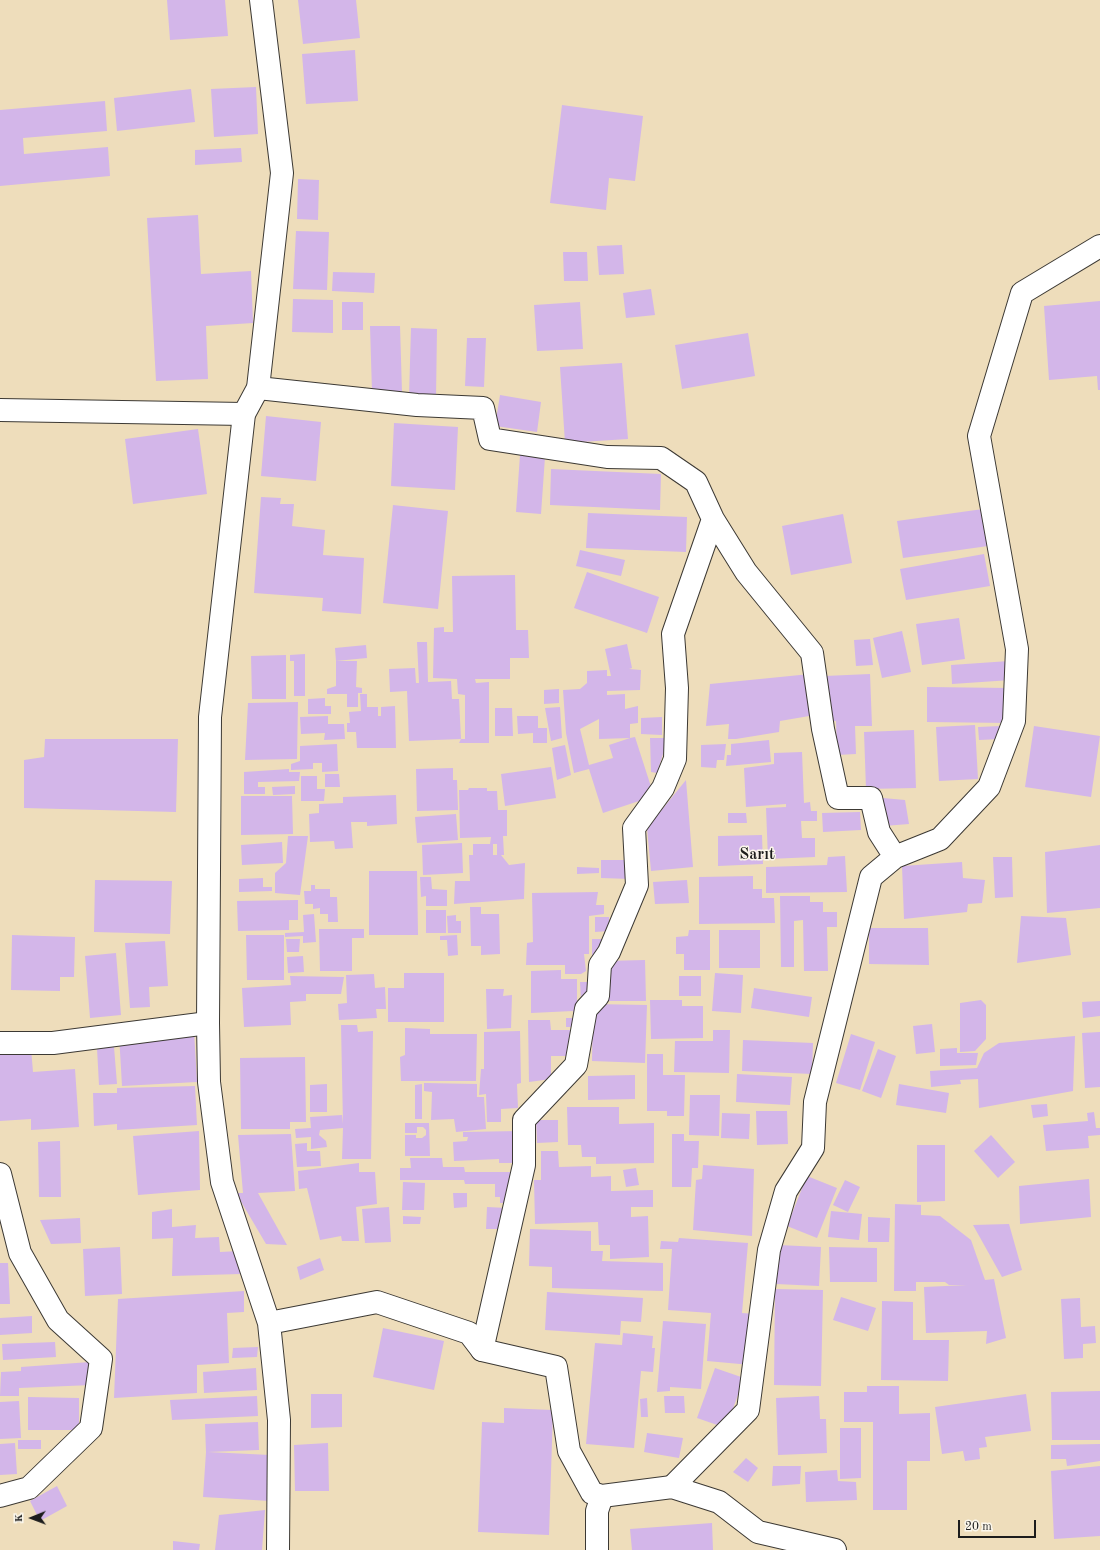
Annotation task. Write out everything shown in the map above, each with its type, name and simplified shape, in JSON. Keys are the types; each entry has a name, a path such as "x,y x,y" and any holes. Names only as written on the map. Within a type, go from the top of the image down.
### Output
{"street":[{"path":"261,0 282,173 258,388 244,414 210,718 208,1023 209,1082 222,1182 269,1323 279,1420 278,1550"},
{"path":"672,1487 748,1410 769,1250 786,1191 813,1148 815,1102 871,877 895,857 940,839 989,786 1014,721 1017,649 979,436 1022,293 1100,246"},
{"path":"258,388 417,406 483,408 490,439 607,458 661,458 696,482 712,519 746,572 812,653 823,729 838,798 871,798 879,832 895,857"},
{"path":"0,410 244,414"},
{"path":"482,1350 524,1165 524,1120 576,1065 586,1009 598,996 600,966 609,952 637,885 634,828 662,788 675,760 677,688 673,634 712,519"},
{"path":"0,1043 53,1043 208,1023"},
{"path":"0,1174 20,1253 58,1320 101,1359 91,1428 29,1488 0,1496"},
{"path":"269,1323 377,1302 469,1333 482,1350 556,1367 569,1451 592,1493 602,1496 672,1487 719,1502 758,1532 835,1550"},
{"path":"597,1550 597,1512 602,1496"}],"building":[{"path":"167,0 225,0 228,36 170,40"},
{"path":"298,0 356,0 360,38 303,44"},
{"path":"355,50 358,101 306,104 302,54"},
{"path":"256,87 258,134 214,137 211,89"},
{"path":"191,89 195,122 117,131 114,98"},
{"path":"105,101 107,131 23,138 24,154 108,147 110,176 0,186 0,110"},
{"path":"562,105 643,116 635,181 609,178 606,210 550,203"},
{"path":"241,148 242,162 195,165 195,150"},
{"path":"298,179 319,180 318,220 297,219"},
{"path":"198,215 201,274 251,271 253,323 206,326 208,379 156,381 147,218"},
{"path":"296,231 329,232 327,290 293,289"},
{"path":"622,245 624,274 599,275 597,246"},
{"path":"563,252 587,252 588,281 564,281"},
{"path":"333,272 375,273 374,293 332,291"},
{"path":"651,289 655,315 626,318 623,293"},
{"path":"293,299 333,300 333,333 292,332"},
{"path":"1100,301 1100,390 1098,390 1097,376 1049,380 1044,306"},
{"path":"342,302 363,302 363,330 342,330"},
{"path":"580,302 583,349 537,351 534,305"},
{"path":"370,326 400,326 402,392 372,392"},
{"path":"411,328 437,329 436,398 409,397"},
{"path":"748,333 755,376 682,389 675,345"},
{"path":"467,338 486,338 484,387 465,386"},
{"path":"622,363 628,439 565,443 560,367"},
{"path":"500,395 541,402 537,432 495,426"},
{"path":"266,416 321,422 316,481 261,476"},
{"path":"394,423 458,427 455,490 391,486"},
{"path":"198,429 207,494 133,504 125,439"},
{"path":"520,455 545,457 541,514 516,512"},
{"path":"551,469 661,474 660,510 550,505"},
{"path":"261,497 281,498 280,504 294,504 292,526 325,530 323,555 364,558 361,614 322,611 323,598 254,593"},
{"path":"393,505 448,511 438,609 383,603"},
{"path":"983,509 988,546 903,558 897,521"},
{"path":"588,513 687,517 686,552 586,548"},
{"path":"843,514 852,563 791,575 782,526"},
{"path":"580,550 625,560 621,576 576,566"},
{"path":"984,554 990,586 906,600 900,569"},
{"path":"587,572 659,597 647,633 574,608"},
{"path":"515,575 516,630 528,630 529,658 510,658 510,679 475,679 476,683 489,682 489,743 459,743 461,739 465,739 465,695 458,694 457,679 433,678 434,628 444,627 444,632 453,632 452,576"},
{"path":"959,618 965,659 922,665 916,624"},
{"path":"902,631 911,672 882,678 873,638"},
{"path":"870,639 873,665 856,666 854,640"},
{"path":"417,642 427,642 428,682 451,681 452,699 459,699 461,739 409,741 407,691 390,692 389,669 415,668 416,683 419,683"},
{"path":"627,644 632,668 629,669 641,670 640,690 607,691 607,695 625,694 625,709 638,706 638,723 630,724 630,738 635,737 654,796 603,813 589,769 574,773 566,733 563,690 580,689 587,683 587,671 607,670 607,676 611,676 605,649","holes":["599,719 599,739 630,738 609,745 613,758 589,765 580,729"]},
{"path":"366,645 367,658 336,661 335,648"},
{"path":"305,654 305,696 294,696 294,661 290,661 290,655"},
{"path":"286,655 286,699 252,699 251,656"},
{"path":"336,661 357,661 356,687 362,688 362,693 358,693 358,707 347,707 347,694 327,694 327,689 336,686"},
{"path":"1009,661 1011,680 952,684 951,665"},
{"path":"810,674 815,715 780,721 779,732 736,739 728,739 729,724 706,726 710,684"},
{"path":"870,674 872,726 855,726 856,754 837,755 836,721 827,722 825,676"},
{"path":"927,687 1008,688 1008,723 927,722"},
{"path":"559,689 559,703 544,704 544,690"},
{"path":"360,694 367,694 367,707 378,707 378,716 381,716 381,707 395,706 396,748 357,748 356,732 347,732 347,723 350,723 349,712 361,711"},
{"path":"325,698 325,706 331,706 331,714 308,714 308,699"},
{"path":"298,702 297,759 245,760 248,703"},
{"path":"560,707 562,738 551,741 545,708"},
{"path":"495,708 512,708 513,736 495,736"},
{"path":"328,716 328,724 344,724 345,739 324,740 325,733 301,734 300,717"},
{"path":"517,716 538,716 538,728 547,728 547,743 533,743 533,733 518,734"},
{"path":"662,717 662,735 641,734 641,718"},
{"path":"975,725 978,779 939,781 936,727"},
{"path":"1000,726 1001,739 979,740 978,727"},
{"path":"1034,726 1100,736 1091,797 1025,787"},
{"path":"914,730 916,788 866,789 864,732"},
{"path":"650,738 668,738 657,773 651,772"},
{"path":"45,739 178,739 176,812 24,808 24,760 44,757"},
{"path":"769,740 771,762 726,766 727,755 731,755 731,744"},
{"path":"337,744 338,771 322,772 322,763 313,763 313,769 291,770 291,764 300,761 300,746"},
{"path":"726,744 724,760 717,760 716,768 701,767 701,745"},
{"path":"565,745 571,775 557,780 552,748"},
{"path":"802,752 804,803 810,802 811,811 817,811 817,821 801,821 802,838 815,838 815,857 768,859 766,808 786,807 786,804 746,807 744,768 774,764 774,753"},
{"path":"551,767 556,798 505,806 501,774"},
{"path":"453,768 453,780 457,780 458,810 417,811 416,769"},
{"path":"289,769 289,772 300,772 299,781 258,782 258,787 265,787 265,794 244,794 244,772"},
{"path":"325,774 339,774 340,787 325,787"},
{"path":"301,776 317,776 317,789 325,789 324,801 301,801"},
{"path":"686,780 693,867 651,871 647,828"},
{"path":"295,786 295,794 273,795 272,787"},
{"path":"469,788 487,788 487,791 497,791 498,810 507,810 507,836 503,836 504,855 501,855 509,865 525,863 524,899 454,904 455,881 470,881 469,855 473,855 473,844 490,844 491,837 460,838 459,790 468,790","holes":["493,844 497,844 497,855 493,855"]},
{"path":"396,795 397,824 367,826 367,822 351,822 353,848 335,849 334,841 310,842 309,814 319,813 319,804 343,803 343,797"},
{"path":"241,796 292,796 293,834 241,835"},
{"path":"883,798 905,800 909,824 884,826"},
{"path":"860,812 861,830 823,832 822,813"},
{"path":"728,813 746,813 747,823 728,823"},
{"path":"456,814 458,840 417,843 415,817"},
{"path":"762,835 763,864 718,866 718,836"},
{"path":"288,836 308,836 300,895 275,893 275,873 286,863"},
{"path":"282,842 283,863 242,865 241,845"},
{"path":"462,843 463,873 423,875 422,845"},
{"path":"1100,845 1100,908 1047,913 1045,852"},
{"path":"845,856 847,892 766,893 766,867 827,865 828,857"},
{"path":"993,857 1012,857 1013,897 995,898"},
{"path":"601,860 630,860 630,879 601,878"},
{"path":"962,862 963,878 985,880 982,903 968,904 967,912 904,919 902,866"},
{"path":"577,867 599,868 599,873 577,874"},
{"path":"369,871 417,871 418,935 369,935"},
{"path":"753,876 753,889 762,889 762,898 774,898 775,923 699,924 699,877"},
{"path":"420,877 431,877 432,889 447,890 447,906 426,906 426,896 421,897"},
{"path":"263,878 263,887 272,887 272,891 239,892 239,879"},
{"path":"95,880 172,881 170,934 94,932"},
{"path":"687,880 689,903 655,904 653,882"},
{"path":"311,885 315,885 315,889 330,889 330,897 337,897 338,922 328,922 328,914 320,914 320,908 313,909 313,904 305,904 304,891 311,891"},
{"path":"598,892 596,905 604,905 604,914 589,916 589,954 584,954 586,971 581,974 565,974 565,965 526,965 527,943 533,942 532,893"},
{"path":"780,896 810,896 810,902 823,902 823,912 837,912 837,927 827,927 828,971 804,971 803,920 794,921 794,967 781,967"},
{"path":"298,900 298,920 289,920 289,930 238,931 237,901"},
{"path":"470,907 481,907 481,914 499,914 500,954 481,955 481,946 471,946"},
{"path":"426,910 446,910 446,933 426,933"},
{"path":"314,914 316,942 303,943 303,936 285,937 285,933 304,932 303,915"},
{"path":"456,915 456,921 461,921 461,933 448,933 447,916"},
{"path":"1021,916 1066,918 1071,955 1017,963"},
{"path":"595,917 609,917 609,931 595,932"},
{"path":"869,928 928,928 929,965 869,964"},
{"path":"319,929 364,929 364,938 352,938 352,971 320,971"},
{"path":"689,930 710,930 710,970 684,970 684,954 676,954 676,937 688,936"},
{"path":"719,930 760,930 760,968 719,968"},
{"path":"12,935 75,937 74,977 60,977 60,991 11,990"},
{"path":"246,935 284,935 284,980 247,980"},
{"path":"457,935 458,955 448,956 447,940 440,940 440,936"},
{"path":"286,939 300,939 299,952 287,952"},
{"path":"592,939 601,939 601,961 592,961"},
{"path":"165,941 168,986 149,987 150,1007 130,1008 125,943"},
{"path":"116,953 121,1015 90,1018 85,956"},
{"path":"303,956 304,972 288,973 287,957"},
{"path":"645,960 646,1001 605,1001 604,961"},
{"path":"561,970 561,979 577,979 577,1027 566,1027 566,1018 574,1018 573,1011 531,1013 531,971"},
{"path":"404,973 444,973 444,1022 388,1022 388,988 404,988"},
{"path":"715,973 743,975 741,1013 712,1011"},
{"path":"374,974 375,988 385,987 386,1009 376,1009 377,1018 339,1020 338,1004 347,1003 346,975"},
{"path":"290,976 344,977 341,994 306,994 306,1001 290,1002 291,1025 244,1027 242,988 291,985"},
{"path":"679,976 701,976 701,996 679,996"},
{"path":"580,982 591,982 591,992 581,1002"},
{"path":"754,988 812,997 809,1017 751,1008"},
{"path":"486,989 504,989 503,996 512,995 511,1028 487,1029"},
{"path":"650,1000 682,1000 682,1006 703,1006 703,1038 651,1039"},
{"path":"981,1000 986,1005 986,1039 975,1051 960,1052 960,1003"},
{"path":"1100,1001 1100,1016 1083,1018 1082,1002"},
{"path":"593,1004 647,1005 645,1063 592,1061"},
{"path":"528,1020 550,1020 551,1030 571,1030 572,1056 551,1056 551,1079 529,1082"},
{"path":"932,1024 935,1052 916,1054 913,1026"},
{"path":"341,1025 357,1025 358,1032 373,1031 371,1159 342,1159 343,1128 320,1130 319,1135 326,1141 327,1147 311,1149 311,1137 296,1138 295,1129 311,1128 310,1117 342,1115 343,1124"},
{"path":"405,1028 430,1029 430,1034 477,1034 476,1081 401,1081 400,1057 405,1055"},
{"path":"713,1030 730,1030 729,1073 674,1072 675,1041 713,1041"},
{"path":"194,1031 197,1082 122,1086 119,1034"},
{"path":"520,1031 521,1083 517,1084 518,1108 501,1109 501,1122 487,1122 486,1094 479,1095 481,1069 484,1069 484,1032"},
{"path":"1100,1032 1100,1087 1085,1088 1082,1033"},
{"path":"851,1034 875,1042 860,1090 836,1083"},
{"path":"1075,1036 1073,1091 979,1108 978,1079 960,1080 961,1084 931,1087 930,1071 977,1068 984,1053 999,1043"},
{"path":"743,1040 813,1043 812,1074 742,1071"},
{"path":"114,1047 117,1084 99,1085 97,1048"},
{"path":"31,1048 33,1072 75,1069 79,1127 31,1130 31,1119 0,1121 0,1050"},
{"path":"957,1048 957,1053 978,1053 976,1065 940,1066 940,1049"},
{"path":"878,1049 896,1056 881,1098 862,1091"},
{"path":"647,1054 663,1054 663,1075 685,1075 684,1116 667,1116 667,1111 647,1111"},
{"path":"305,1057 306,1122 290,1122 290,1129 241,1129 240,1058"},
{"path":"737,1074 792,1077 790,1105 736,1102"},
{"path":"635,1075 635,1099 588,1100 588,1076"},
{"path":"424,1083 477,1084 477,1097 484,1097 486,1129 456,1132 454,1119 431,1120 432,1092 424,1091"},
{"path":"327,1084 327,1112 310,1112 310,1085"},
{"path":"422,1084 422,1119 415,1119 415,1085"},
{"path":"899,1084 949,1093 946,1113 896,1105"},
{"path":"195,1086 197,1125 117,1130 117,1124 94,1126 93,1093 117,1093 117,1088"},
{"path":"690,1095 720,1095 719,1136 689,1135"},
{"path":"1047,1104 1048,1116 1033,1118 1031,1105"},
{"path":"567,1107 619,1107 619,1124 654,1123 654,1163 596,1164 596,1157 582,1157 581,1145 568,1145"},
{"path":"756,1111 787,1111 788,1144 757,1145"},
{"path":"1094,1112 1096,1128 1100,1128 1100,1135 1088,1136 1089,1148 1046,1151 1043,1125 1088,1121 1087,1113"},
{"path":"722,1113 750,1114 749,1139 721,1138"},
{"path":"536,1120 558,1120 558,1142 537,1143"},
{"path":"405,1123 429,1123 430,1156 405,1156 405,1135 416,1135 416,1138 422,1138 426,1135 426,1130 423,1127 417,1127 417,1133 405,1133"},
{"path":"199,1131 200,1190 138,1195 133,1136"},
{"path":"519,1131 520,1163 499,1163 499,1159 454,1161 453,1142 467,1141 468,1137 463,1137 463,1132"},
{"path":"291,1134 295,1191 258,1193 287,1245 266,1244 236,1193 243,1193 238,1135"},
{"path":"672,1134 684,1134 684,1141 699,1141 698,1168 692,1168 691,1187 672,1187"},
{"path":"991,1135 1015,1162 998,1178 974,1151"},
{"path":"60,1141 61,1197 39,1197 38,1142"},
{"path":"307,1143 307,1151 320,1151 321,1166 297,1167 295,1144"},
{"path":"917,1145 945,1145 945,1201 917,1202"},
{"path":"541,1151 558,1151 559,1167 591,1166 591,1177 611,1176 611,1191 653,1190 653,1207 631,1207 631,1217 648,1216 649,1257 610,1259 610,1245 599,1245 598,1222 535,1224 534,1180 541,1180"},
{"path":"410,1158 442,1158 443,1167 464,1167 465,1172 511,1172 511,1203 500,1203 500,1197 495,1197 495,1184 465,1184 464,1180 400,1180 400,1168 411,1168"},
{"path":"359,1163 359,1172 375,1172 377,1204 356,1207 359,1241 342,1241 341,1236 320,1240 307,1188 299,1189 298,1171"},
{"path":"703,1165 754,1169 752,1236 693,1230 696,1180 702,1179"},
{"path":"636,1168 639,1185 626,1187 623,1170"},
{"path":"807,1176 837,1188 817,1238 787,1226"},
{"path":"1089,1179 1091,1217 1020,1224 1019,1186"},
{"path":"845,1180 860,1187 848,1212 833,1205"},
{"path":"403,1182 425,1183 424,1210 402,1210"},
{"path":"453,1193 467,1193 467,1207 454,1208"},
{"path":"895,1204 921,1205 921,1215 940,1216 971,1240 985,1280 994,1279 1006,1338 986,1344 987,1331 926,1333 924,1287 967,1285 949,1285 945,1282 916,1282 916,1291 894,1291"},
{"path":"389,1207 391,1242 365,1243 362,1209"},
{"path":"487,1207 507,1208 507,1229 486,1229"},
{"path":"172,1209 172,1227 196,1225 195,1238 219,1237 220,1252 239,1251 240,1274 172,1276 173,1238 152,1239 152,1212"},
{"path":"831,1211 862,1214 859,1240 828,1237"},
{"path":"403,1216 421,1217 420,1224 403,1224"},
{"path":"868,1217 890,1218 889,1242 868,1242"},
{"path":"80,1218 81,1243 51,1244 40,1220"},
{"path":"1009,1224 1022,1270 1002,1277 973,1225"},
{"path":"530,1229 591,1231 591,1251 603,1251 602,1261 663,1263 663,1291 552,1288 552,1267 529,1266"},
{"path":"679,1238 748,1243 742,1313 755,1314 751,1365 707,1361 711,1313 668,1310 672,1249 660,1249 661,1241 678,1242"},
{"path":"778,1245 821,1247 819,1286 776,1284"},
{"path":"120,1247 122,1294 85,1296 83,1249"},
{"path":"829,1247 877,1248 877,1282 830,1282"},
{"path":"320,1258 324,1270 300,1280 297,1267"},
{"path":"0,1263 8,1263 10,1304 0,1304"},
{"path":"775,1289 823,1290 821,1386 774,1385"},
{"path":"244,1291 244,1312 227,1313 229,1363 197,1365 197,1393 114,1398 118,1299"},
{"path":"547,1292 643,1298 641,1322 621,1321 620,1335 545,1330"},
{"path":"841,1297 876,1308 868,1331 833,1320"},
{"path":"1080,1298 1081,1327 1095,1326 1096,1343 1083,1344 1083,1358 1064,1359 1061,1299"},
{"path":"882,1301 913,1302 913,1340 949,1340 948,1381 881,1380"},
{"path":"32,1316 32,1333 0,1335 0,1318"},
{"path":"663,1321 706,1324 701,1389 670,1387 670,1391 657,1392"},
{"path":"383,1328 444,1341 434,1390 373,1377"},
{"path":"623,1333 653,1336 652,1348 655,1348 653,1372 641,1371 634,1448 586,1444 595,1343 622,1345"},
{"path":"55,1342 56,1357 3,1360 2,1344"},
{"path":"258,1347 257,1357 232,1358 233,1348"},
{"path":"90,1362 92,1385 19,1388 19,1396 0,1396 1,1372 21,1371 21,1367"},
{"path":"256,1368 257,1390 204,1393 203,1372"},
{"path":"715,1368 744,1378 726,1428 697,1418"},
{"path":"867,1386 899,1386 899,1414 930,1413 930,1461 907,1461 907,1510 873,1510 873,1422 844,1422 844,1392 867,1392"},
{"path":"1100,1391 1100,1440 1052,1440 1051,1392"},
{"path":"311,1394 342,1394 342,1427 311,1428"},
{"path":"1026,1394 1031,1431 985,1437 987,1447 979,1448 980,1459 965,1461 963,1451 942,1454 935,1407"},
{"path":"257,1396 258,1416 172,1420 170,1400"},
{"path":"664,1396 684,1396 685,1413 665,1413"},
{"path":"819,1396 820,1419 826,1419 827,1453 778,1455 776,1398"},
{"path":"28,1397 79,1398 79,1430 28,1430"},
{"path":"647,1398 648,1417 641,1417 640,1399"},
{"path":"19,1401 21,1438 0,1439 0,1402"},
{"path":"504,1408 553,1410 549,1535 478,1532 482,1422 504,1423"},
{"path":"258,1422 259,1450 208,1452 270,1455 270,1501 203,1497 206,1452 205,1424"},
{"path":"840,1428 861,1428 861,1478 840,1479"},
{"path":"647,1433 683,1438 679,1458 644,1452"},
{"path":"18,1440 41,1440 41,1449 18,1449"},
{"path":"15,1443 17,1474 0,1475 0,1444"},
{"path":"328,1443 329,1491 295,1491 294,1445"},
{"path":"1100,1444 1100,1461 1067,1466 1066,1459 1051,1459 1051,1445"},
{"path":"746,1458 758,1468 748,1482 733,1472"},
{"path":"773,1466 801,1466 800,1484 772,1486"},
{"path":"1100,1466 1100,1536 1054,1539 1051,1471"},
{"path":"837,1470 838,1481 856,1482 857,1500 806,1502 805,1472"},
{"path":"57,1486 67,1506 40,1521 30,1501"},
{"path":"265,1510 262,1550 215,1550 219,1515"},
{"path":"712,1523 713,1550 632,1550 630,1529"},
{"path":"173,1541 200,1544 199,1550 173,1550"}],"district":[{"name":"Sarıt","path":"757,855"}]}
